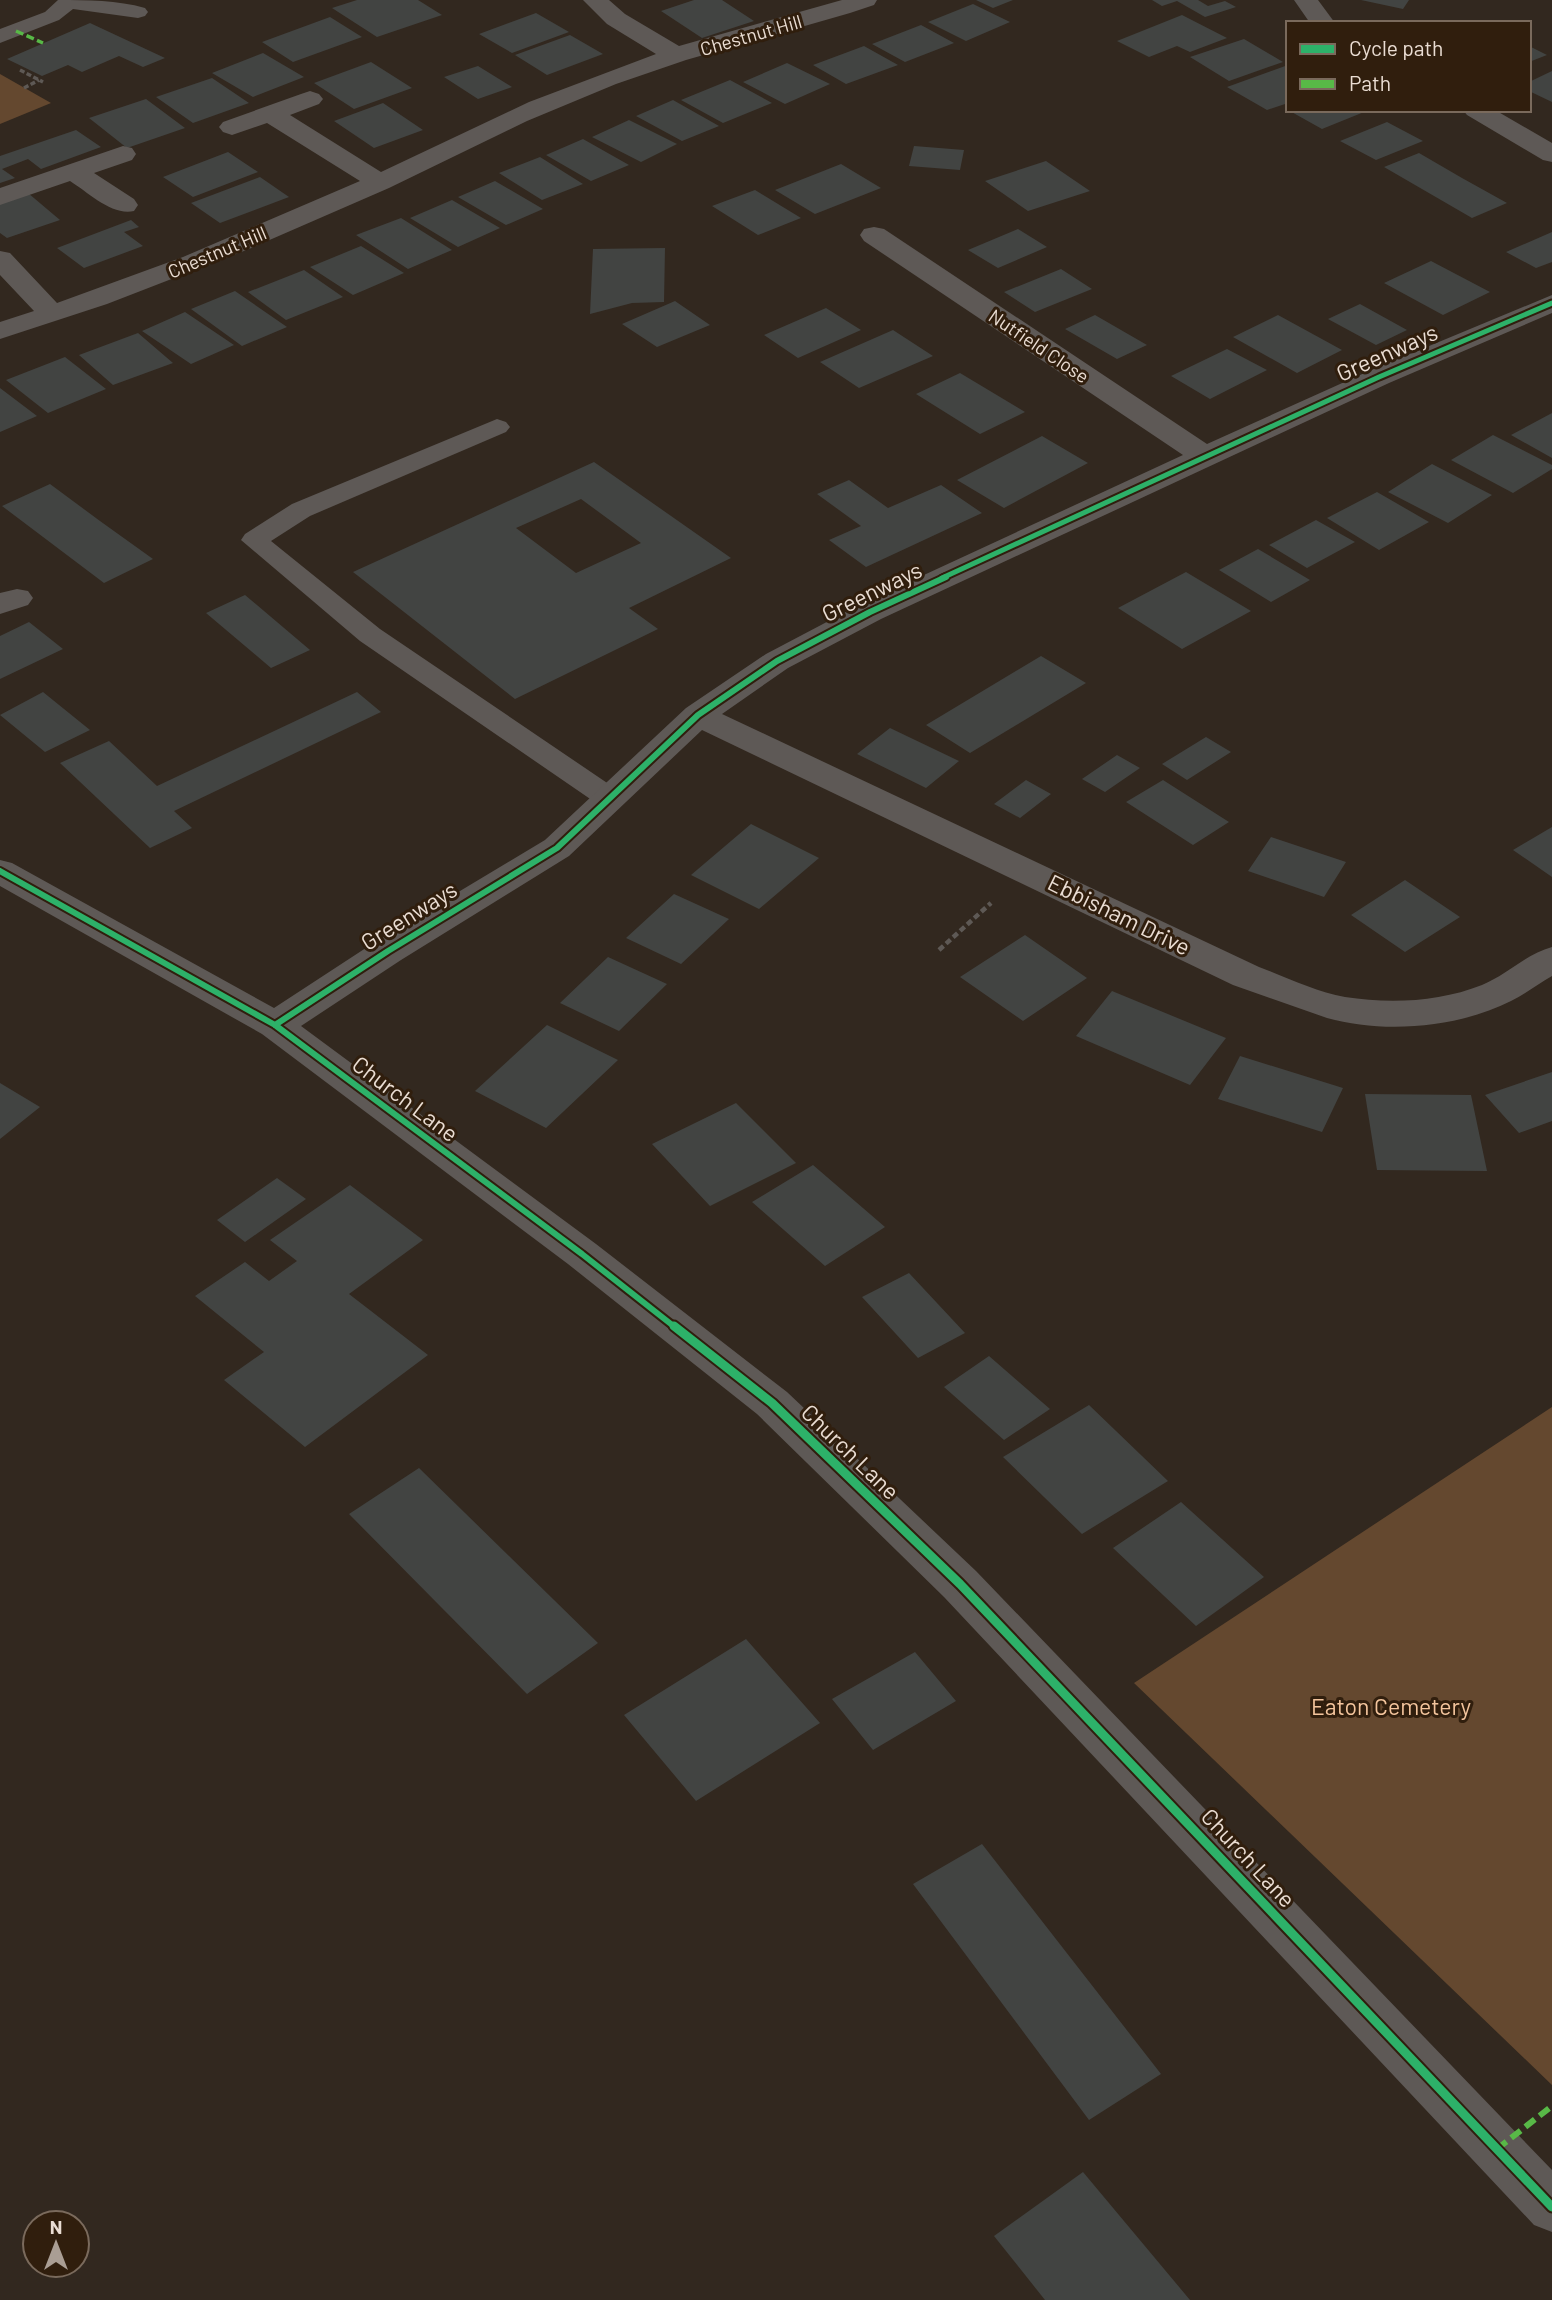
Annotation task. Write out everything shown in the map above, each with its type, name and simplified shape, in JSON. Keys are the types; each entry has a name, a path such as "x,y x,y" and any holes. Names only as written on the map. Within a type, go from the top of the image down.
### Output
{"street":[{"name":"Chestnut Hill","path":"595,0 616,19 676,55"},
{"name":"Chestnut Hill","path":"0,331 194,262 379,182 537,107 676,55 765,33 865,0"},
{"path":"1306,0 1322,21"},
{"path":"232,127 310,99"},
{"path":"1479,112 1552,155"},
{"path":"270,114 379,182"},
{"path":"0,197 123,154"},
{"path":"74,172 125,205"},
{"name":"Nutfield Close","path":"874,235 1205,456"},
{"path":"0,258 52,314"},
{"name":"Greenways","path":"275,1025 388,951 557,848 698,715 777,662 870,612 1205,456 1552,303"},
{"name":"Ebbisham Drive","path":"698,715 1246,976 1340,1009 1401,1014 1450,1009 1497,993 1552,959"},
{"name":"Church Lane","path":"0,871 275,1025 582,1254 772,1404 960,1584 1552,2207"}],"lane":[{"path":"0,37 52,16 70,1 138,12"},
{"path":"498,427 301,510 254,540 370,635 609,799"}],"path":[{"path":"24,88 40,80"},
{"path":"939,950 962,932 997,896"}],"green space":[{"path":"0,74 51,103 0,124"},
{"name":"Eaton Cemetery","path":"1552,1407 1552,2085 1134,1683"}],"building":[{"path":"357,0 418,0 442,15 377,37 332,8"},
{"path":"694,0 722,0 754,21 702,38 661,11"},
{"path":"976,0 1013,0 993,8"},
{"path":"1152,0 1198,0 1208,6 1225,1 1236,7 1205,17 1177,1 1162,6"},
{"path":"1361,0 1409,0 1403,9"},
{"path":"973,4 1010,22 966,41 928,22"},
{"path":"536,13 569,32 512,53 479,34"},
{"path":"1182,15 1227,38 1190,52 1177,46 1149,57 1117,41"},
{"path":"330,17 362,37 293,62 262,42"},
{"path":"90,23 165,58 143,67 119,56 82,72 68,65 42,76 7,59"},
{"path":"921,25 954,43 905,62 872,44"},
{"path":"570,35 603,54 547,75 515,55"},
{"path":"1244,39 1283,62 1229,81 1190,57"},
{"path":"864,46 898,65 846,84 813,65"},
{"path":"1531,47 1547,55 1531,61"},
{"path":"263,53 304,77 253,97 212,73"},
{"path":"371,62 412,88 354,109 314,83"},
{"path":"787,63 830,84 785,104 743,82"},
{"path":"478,66 512,87 478,99 444,77"},
{"path":"1286,66 1286,104 1267,110 1227,87"},
{"path":"1552,71 1552,102 1531,92 1531,81"},
{"path":"212,78 249,103 193,123 156,97"},
{"path":"730,80 772,103 723,123 681,100"},
{"path":"146,99 185,128 127,148 89,118"},
{"path":"673,100 719,126 682,141 636,116"},
{"path":"383,103 423,130 374,148 334,121"},
{"path":"1292,112 1364,112 1322,129"},
{"path":"629,120 677,144 641,162 592,137"},
{"path":"1387,122 1423,141 1376,160 1340,141"},
{"path":"76,130 101,147 41,169 28,159 2,169 15,178 0,183 0,156"},
{"path":"583,139 629,165 591,181 546,155"},
{"path":"914,146 964,150 960,170 909,166"},
{"path":"228,152 258,172 193,197 163,177"},
{"path":"1419,153 1507,203 1472,218 1384,167"},
{"path":"540,157 583,184 542,200 499,173"},
{"path":"1046,161 1090,191 1028,211 985,181"},
{"path":"841,164 881,188 815,214 775,190"},
{"path":"260,177 289,197 220,223 191,203"},
{"path":"495,181 543,209 506,225 458,197"},
{"path":"755,190 801,218 758,235 712,206"},
{"path":"28,193 60,220 7,238 0,233 0,203"},
{"path":"452,200 500,228 458,247 410,218"},
{"path":"401,218 452,250 408,269 356,235"},
{"path":"131,220 139,227 124,232 143,246 84,268 57,248"},
{"path":"1018,229 1047,247 998,268 968,250"},
{"path":"1552,232 1552,262 1536,268 1506,252"},
{"path":"361,246 404,273 353,295 310,267"},
{"path":"665,248 664,302 632,303 590,314 593,249"},
{"path":"1431,261 1490,292 1443,315 1384,283"},
{"path":"1061,269 1092,289 1035,312 1004,292"},
{"path":"304,270 343,297 286,320 248,292"},
{"path":"235,291 287,327 242,346 191,309"},
{"path":"675,301 710,325 657,347 622,324"},
{"path":"1360,304 1407,330 1376,345 1328,319"},
{"path":"826,308 861,330 798,358 764,335"},
{"path":"185,312 234,345 191,364 142,331"},
{"path":"1095,315 1147,345 1117,359 1065,329"},
{"path":"1278,315 1342,350 1297,373 1233,337"},
{"path":"893,330 933,356 859,388 820,362"},
{"path":"138,333 173,363 113,385 79,355"},
{"path":"1227,349 1267,370 1210,399 1171,376"},
{"path":"65,357 106,389 48,413 6,380"},
{"path":"960,373 1025,412 980,434 916,394"},
{"path":"0,388 37,416 0,432"},
{"path":"1552,413 1552,458 1511,435"},
{"path":"1493,435 1552,465 1552,469 1513,493 1451,460"},
{"path":"1042,436 1088,463 1004,508 957,480"},
{"path":"594,462 731,558 629,608 658,629 515,699 353,572","holes":["581,499 641,543 576,573 516,528"]},
{"path":"1432,464 1492,495 1448,523 1388,492"},
{"path":"849,480 888,508 941,485 982,513 866,567 829,540 861,526 817,494"},
{"path":"50,484 153,559 104,583 2,506"},
{"path":"1377,492 1429,522 1379,550 1327,518"},
{"path":"1316,520 1355,542 1307,568 1269,545"},
{"path":"1258,549 1310,580 1271,602 1219,570"},
{"path":"1186,572 1251,611 1182,649 1118,608"},
{"path":"245,595 310,650 271,668 206,613"},
{"path":"29,622 63,649 0,679 0,636"},
{"path":"1041,656 1086,683 970,753 926,725"},
{"path":"43,692 90,730 45,752 0,715"},
{"path":"357,692 381,712 174,811 192,828 150,848 60,763 109,741 157,786"},
{"path":"890,728 959,761 926,788 857,754"},
{"path":"1206,737 1231,752 1187,780 1162,764"},
{"path":"1117,755 1140,768 1105,792 1082,779"},
{"path":"1026,780 1051,794 1020,818 994,804"},
{"path":"1163,780 1229,822 1193,845 1126,802"},
{"path":"751,824 819,858 759,909 691,875"},
{"path":"1552,827 1552,877 1513,850"},
{"path":"1271,837 1346,862 1324,897 1248,871"},
{"path":"1405,880 1460,917 1405,952 1351,915"},
{"path":"674,894 729,919 681,964 626,938"},
{"path":"1025,935 1087,978 1023,1021 960,977"},
{"path":"608,957 667,984 619,1031 560,1003"},
{"path":"1112,991 1226,1038 1190,1085 1076,1036"},
{"path":"547,1025 618,1060 546,1128 475,1091"},
{"path":"1240,1056 1343,1088 1322,1132 1218,1099"},
{"path":"1552,1072 1552,1121 1519,1133 1485,1095"},
{"path":"0,1083 40,1107 0,1139"},
{"path":"1365,1094 1471,1095 1487,1171 1377,1170"},
{"path":"736,1103 796,1163 710,1206 652,1144"},
{"path":"813,1165 885,1227 825,1266 752,1202"},
{"path":"277,1178 306,1199 245,1242 217,1220"},
{"path":"350,1185 423,1240 349,1294 428,1355 305,1447 224,1380 264,1352 195,1296 245,1262 269,1281 297,1261 270,1240"},
{"path":"909,1273 965,1333 918,1358 862,1297"},
{"path":"989,1356 1050,1409 1004,1440 944,1387"},
{"path":"1089,1405 1168,1481 1082,1534 1003,1457"},
{"path":"419,1468 598,1643 527,1694 349,1514"},
{"path":"1181,1502 1264,1577 1196,1626 1113,1548"},
{"path":"746,1639 820,1723 696,1801 624,1715"},
{"path":"915,1652 956,1701 873,1750 832,1699"},
{"path":"982,1844 1161,2074 1089,2120 913,1884"},
{"path":"1083,2172 1190,2300 1045,2300 994,2236"}],"marked path":[{"path":"16,31 43,43"},
{"path":"1497,2149 1552,2106"}],"cycle path":[{"path":"275,1025 388,951 557,848 698,715 777,661 870,612 1205,456 1552,303"},
{"path":"0,871 275,1025 582,1254 772,1403 960,1584 1552,2207"}]}
